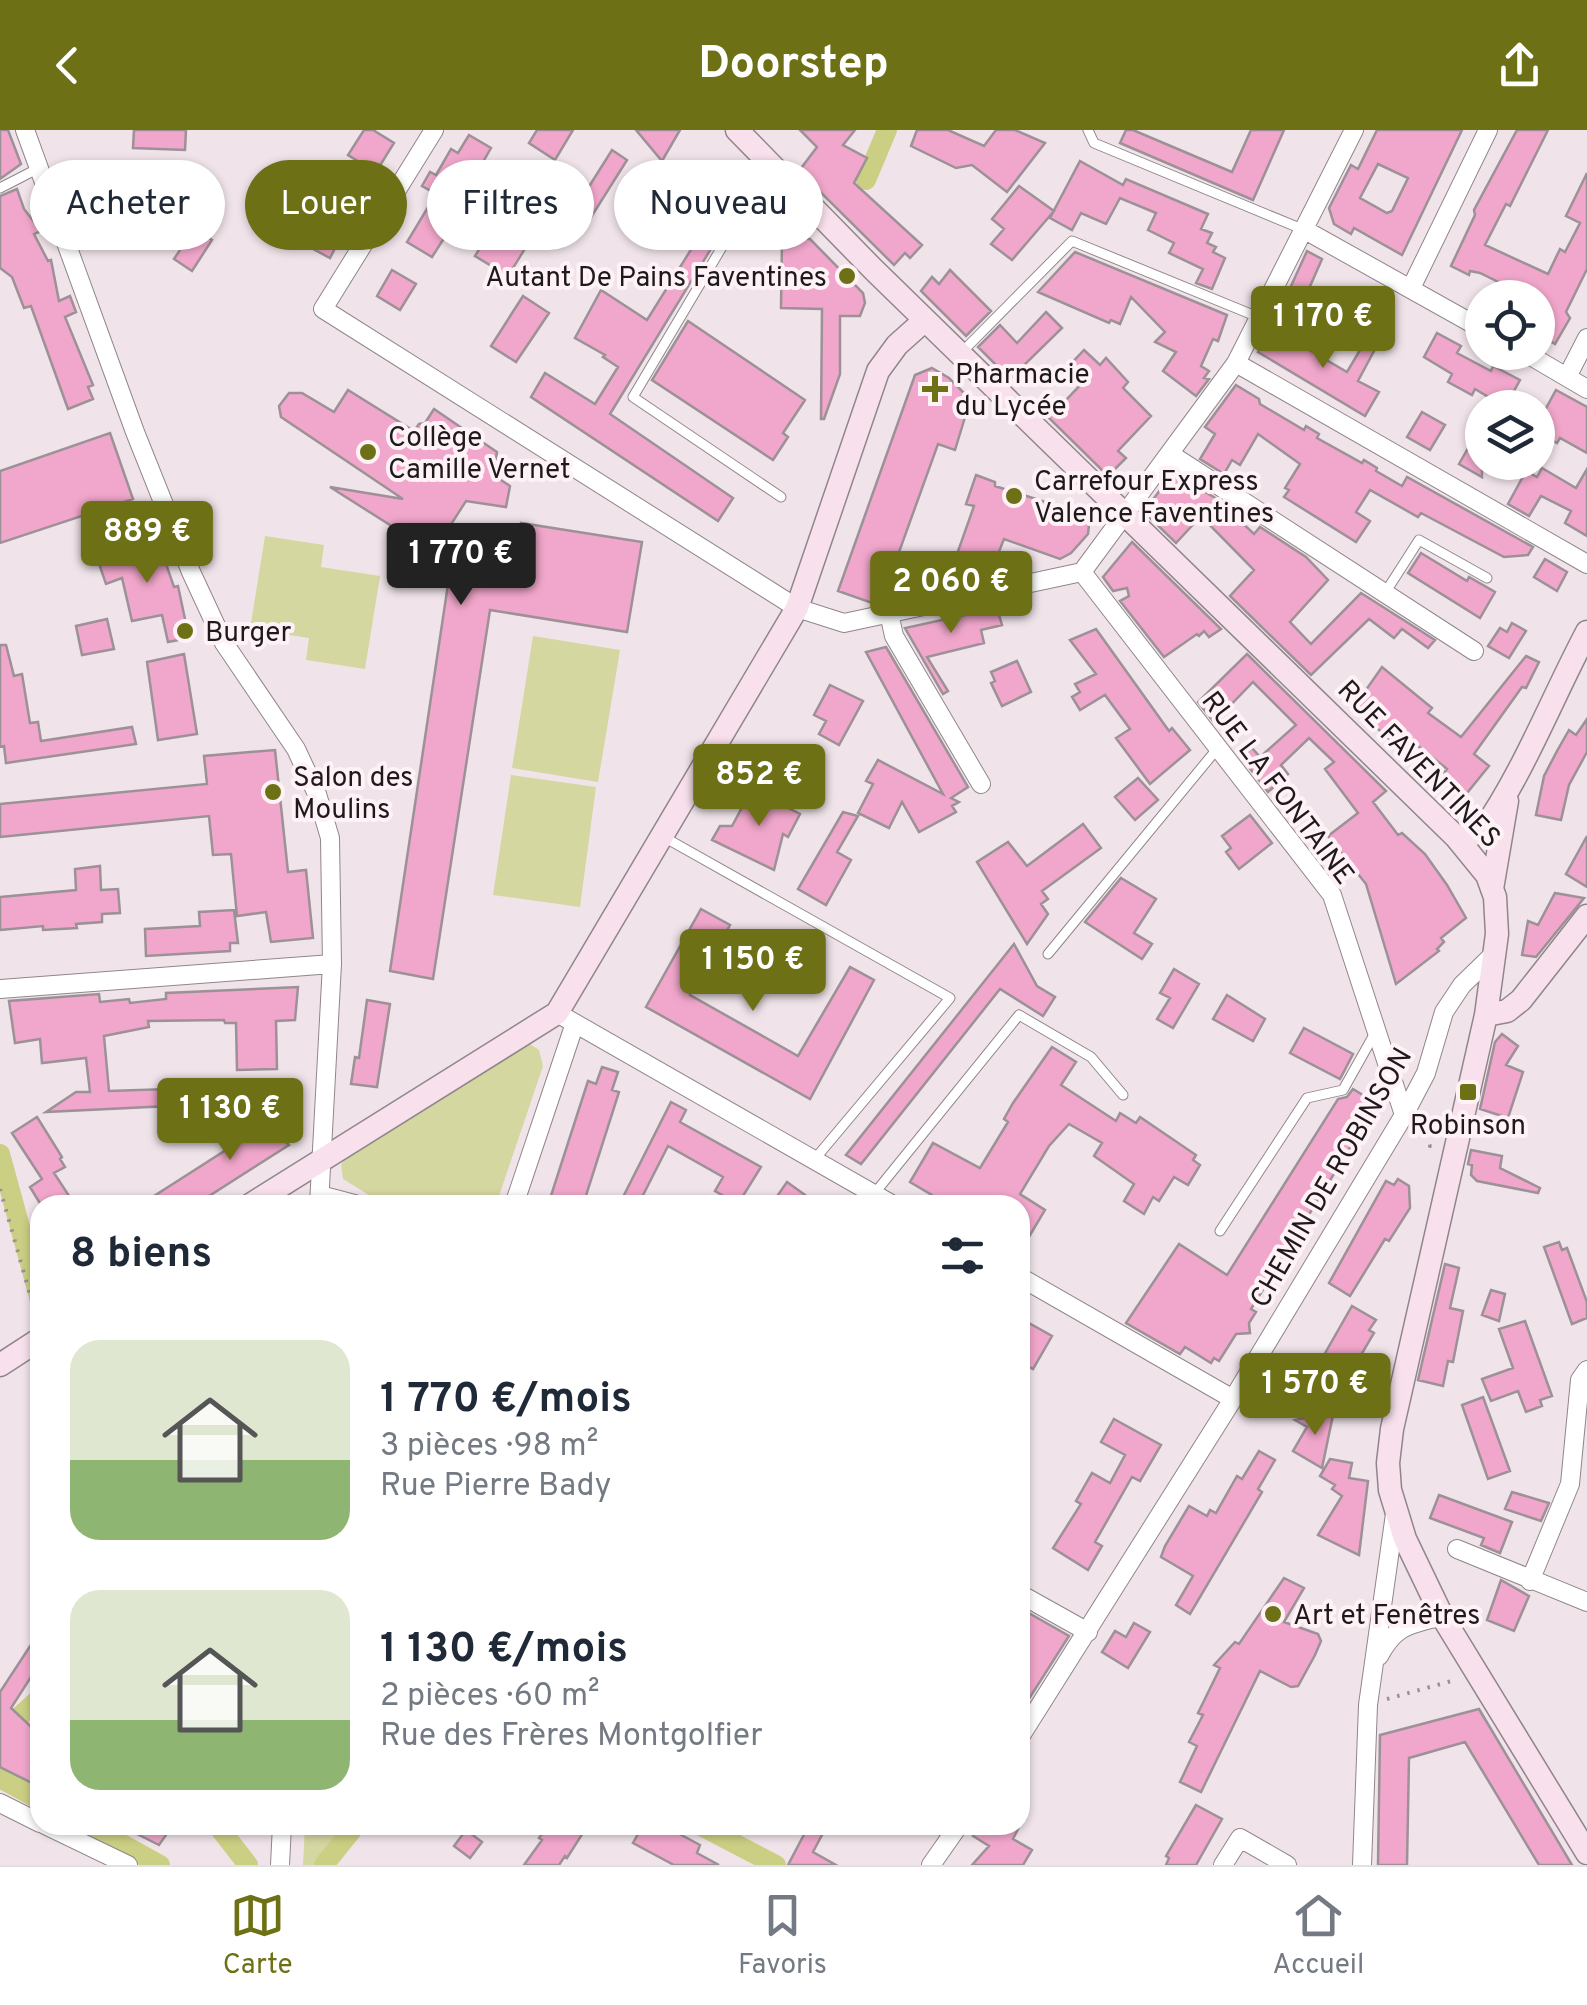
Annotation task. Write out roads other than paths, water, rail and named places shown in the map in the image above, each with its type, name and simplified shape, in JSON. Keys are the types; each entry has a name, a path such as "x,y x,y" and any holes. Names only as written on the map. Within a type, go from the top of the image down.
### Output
{"main road":[{"name":"RUE FAVENTINES","path":"737,130 768,160"},
{"name":"RUE FAVENTINES","path":"823,216 1456,838 1476,860 1492,889 1497,912 1486,1016 1392,1429 1388,1463 1395,1514 1442,1616 1587,1853"},
{"path":"266,1195 566,1018 662,836 796,608 878,371 897,344 925,320"},
{"path":"1456,838 1481,833 1509,788 1587,632"},
{"path":"1492,889 1509,788"},
{"path":"1486,1016 1508,1012 1521,1000 1587,916"},
{"path":"0,1365 30,1346"}],"street":[{"path":"26,130 37,160"},
{"path":"434,130 323,309 796,608 844,623 1082,572 1236,363 1354,130"},
{"path":"1411,288 1488,130"},
{"path":"1305,230 1465,318"},
{"path":"70,250 190,572 224,643 296,749 317,794 330,838 332,964 320,1195"},
{"path":"1567,377 1587,338"},
{"path":"1236,363 1587,564"},
{"path":"1555,370 1587,389"},
{"path":"1170,454 1474,651"},
{"name":"RUE LA FONTAINE","path":"1082,572 1332,895 1404,1116"},
{"path":"889,613 894,636 981,784"},
{"name":"CHEMIN DE ROBINSON","path":"1030,1721 1234,1399 1404,1116 1426,1073 1444,1012 1462,985 1495,953"},
{"path":"0,989 332,964"},
{"path":"517,1195 566,1018 874,1194"},
{"path":"1030,1284 1234,1399"},
{"path":"1530,1580 1570,1484 1580,1380 1587,1370"},
{"path":"1362,1865 1368,1705 1395,1514"},
{"path":"1457,1549 1587,1602"},
{"path":"1030,1600 1088,1632"},
{"path":"1376,1660 1389,1637 1402,1627 1442,1616"},
{"path":"0,1804 30,1818"},
{"path":"65,1835 128,1865"},
{"path":"280,1865 282,1835"},
{"path":"931,1865 952,1835"},
{"path":"1223,1865 1240,1838 1287,1865"}],"lane":[{"path":"1088,130 1094,143 1305,230"},
{"path":"0,188 30,173"},
{"path":"960,354 1072,241 1260,318"},
{"path":"720,250 632,397 780,497"},
{"path":"1385,593 1419,540 1487,578"},
{"path":"1048,954 1217,749"},
{"path":"662,836 950,998 814,1160"},
{"path":"874,1194 1018,1015 1091,1057 1123,1096"},
{"path":"1220,1231 1307,1098 1342,1090 1376,1031"}],"waterway":[{"path":"866,180 887,130"},
{"path":"0,1154 30,1264"},
{"path":"0,1734 30,1707"},
{"path":"0,1778 30,1794"},
{"path":"106,1835 160,1865"},
{"path":"225,1835 248,1865"},
{"path":"324,1865 348,1835"},
{"path":"718,1835 776,1865"}],"place":[{"name":"Autant De Pains Faventines","path":"847,276"},
{"name":"Pharmacie du Lycée","path":"935,389"},
{"name":"Collège Camille Vernet","path":"368,452"},
{"name":"Carrefour Express Valence Faventines","path":"1014,496"},
{"name":"Burger","path":"185,631"},
{"name":"Salon des Moulins","path":"273,792"},
{"name":"Robinson","path":"1468,1092"},
{"name":"Art et Fenêtres","path":"1273,1614"}]}
